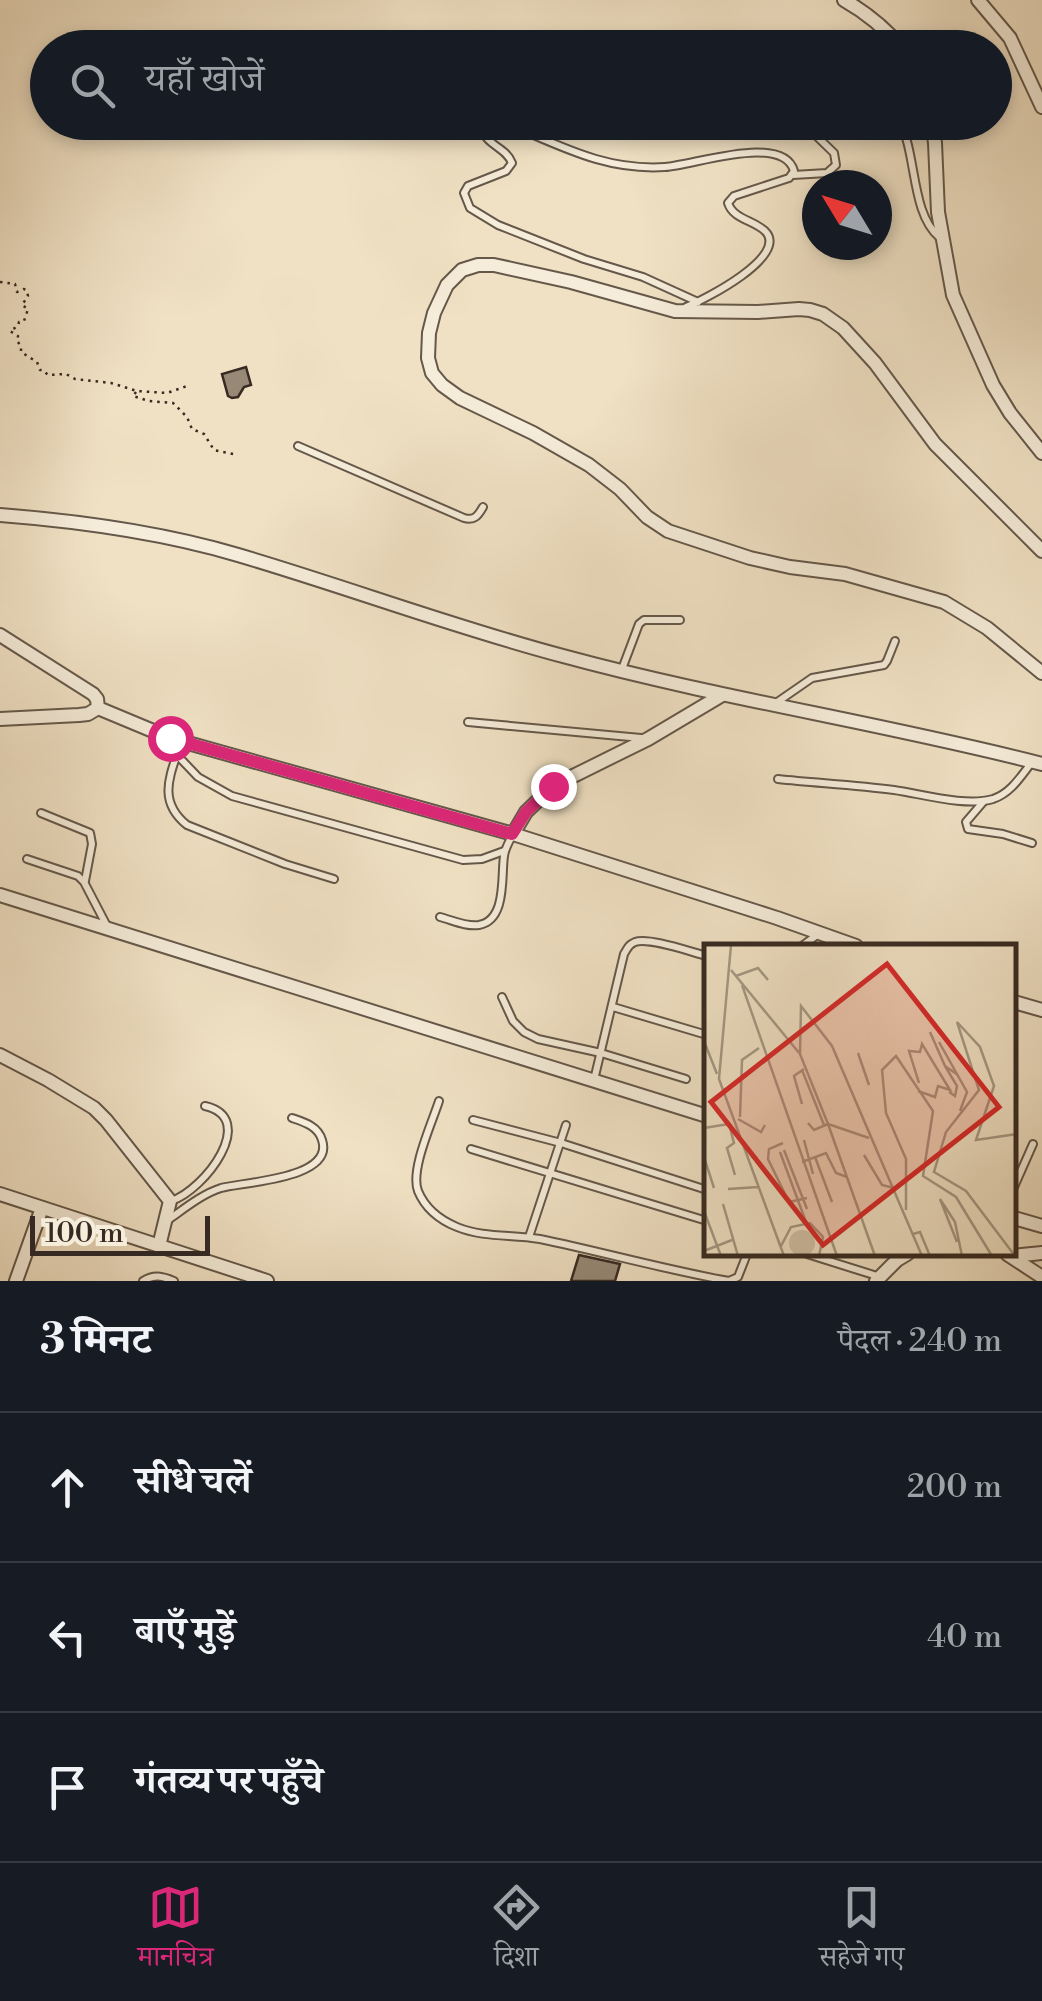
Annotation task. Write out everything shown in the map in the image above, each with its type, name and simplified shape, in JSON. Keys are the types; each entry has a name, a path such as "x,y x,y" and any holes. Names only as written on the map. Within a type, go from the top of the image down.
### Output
{"street":[{"path":"844,0 885,30"},
{"path":"978,0 1003,30"},
{"path":"1012,42 1042,107"},
{"path":"935,140 938,212 953,295 993,385 1042,452"},
{"path":"1042,551 935,444 876,363 832,320 810,310 675,311 494,264 462,270 447,285 434,313 428,358 432,372 442,384 460,398 534,433 589,465 646,517 668,530 750,558 845,574 944,602 987,628 1042,673"},
{"path":"0,515 173,538 237,554 441,621 621,670 1037,762"},
{"path":"0,635 93,694 98,708"},
{"path":"512,834 526,812 553,786 722,695"},
{"path":"0,719 88,714 98,708"},
{"path":"98,708 179,748 512,834 850,944"},
{"path":"0,895 704,1115"},
{"path":"1017,1003 1042,1010"},
{"path":"0,1055 94,1108 106,1120 170,1201 160,1246"},
{"path":"0,1194 267,1281"},
{"path":"16,1281 42,1208"},
{"path":"1017,1219 1042,1226"},
{"path":"1017,1255 1042,1253"},
{"path":"878,1279 903,1256"},
{"path":"1011,1256 1042,1278"}],"lane":[{"path":"488,140 505,151 512,163 506,171 468,186 464,193 470,208 498,226 642,276 698,302"},
{"path":"548,140 609,164 642,168 773,152 794,166 793,174"},
{"path":"675,311 712,296 763,258 770,248 766,232 729,209 729,200 793,174 827,172 836,165 834,153 821,140"},
{"path":"908,140 928,226 944,242"},
{"path":"298,446 464,518 474,518 483,507"},
{"path":"621,670 639,624 644,620 680,620"},
{"path":"772,706 812,678 884,665 895,640"},
{"path":"468,722 648,738"},
{"path":"179,748 198,777 232,796 463,860 482,859 504,851"},
{"path":"179,748 168,783 168,798 178,818 286,864 334,879"},
{"path":"778,779 976,802 1004,794 1037,762"},
{"path":"985,800 966,822 968,829 1032,843"},
{"path":"41,813 90,833 92,844 84,882"},
{"path":"440,917 477,925 492,918 502,892 504,851 512,834"},
{"path":"27,859 68,871 84,882 108,929"},
{"path":"805,944 820,934"},
{"path":"594,1081 624,954 633,943 646,941 704,955"},
{"path":"502,997 514,1022 538,1039 686,1078"},
{"path":"613,1008 704,1035"},
{"path":"439,1102 416,1183 435,1215 460,1228 529,1237 699,1278 729,1281 736,1279 747,1256"},
{"path":"170,1201 206,1178 225,1146 225,1121 218,1110 205,1106"},
{"path":"167,1220 212,1192 297,1173 314,1163 323,1152 321,1135 292,1118"},
{"path":"473,1120 560,1142 704,1189"},
{"path":"529,1237 566,1126"},
{"path":"1017,1180 1033,1144"},
{"path":"471,1149 704,1221"},
{"path":"812,1256 878,1279"},
{"path":"142,1281 162,1276 174,1281"}],"path":[{"path":"0,282 15,284 17,292 27,291 22,305 28,314 10,331 18,336 21,352 37,362 40,370 137,391 167,392 190,385"},
{"path":"137,391 133,396 173,402 187,416 192,430 204,434 214,450 238,456"}],"building":[{"path":"246,367 251,385 244,387 238,397 228,396 222,374"},
{"path":"579,1255 620,1264 615,1281 571,1281"}],"route":[{"path":"170,738 512,834 526,812 553,786"}]}
